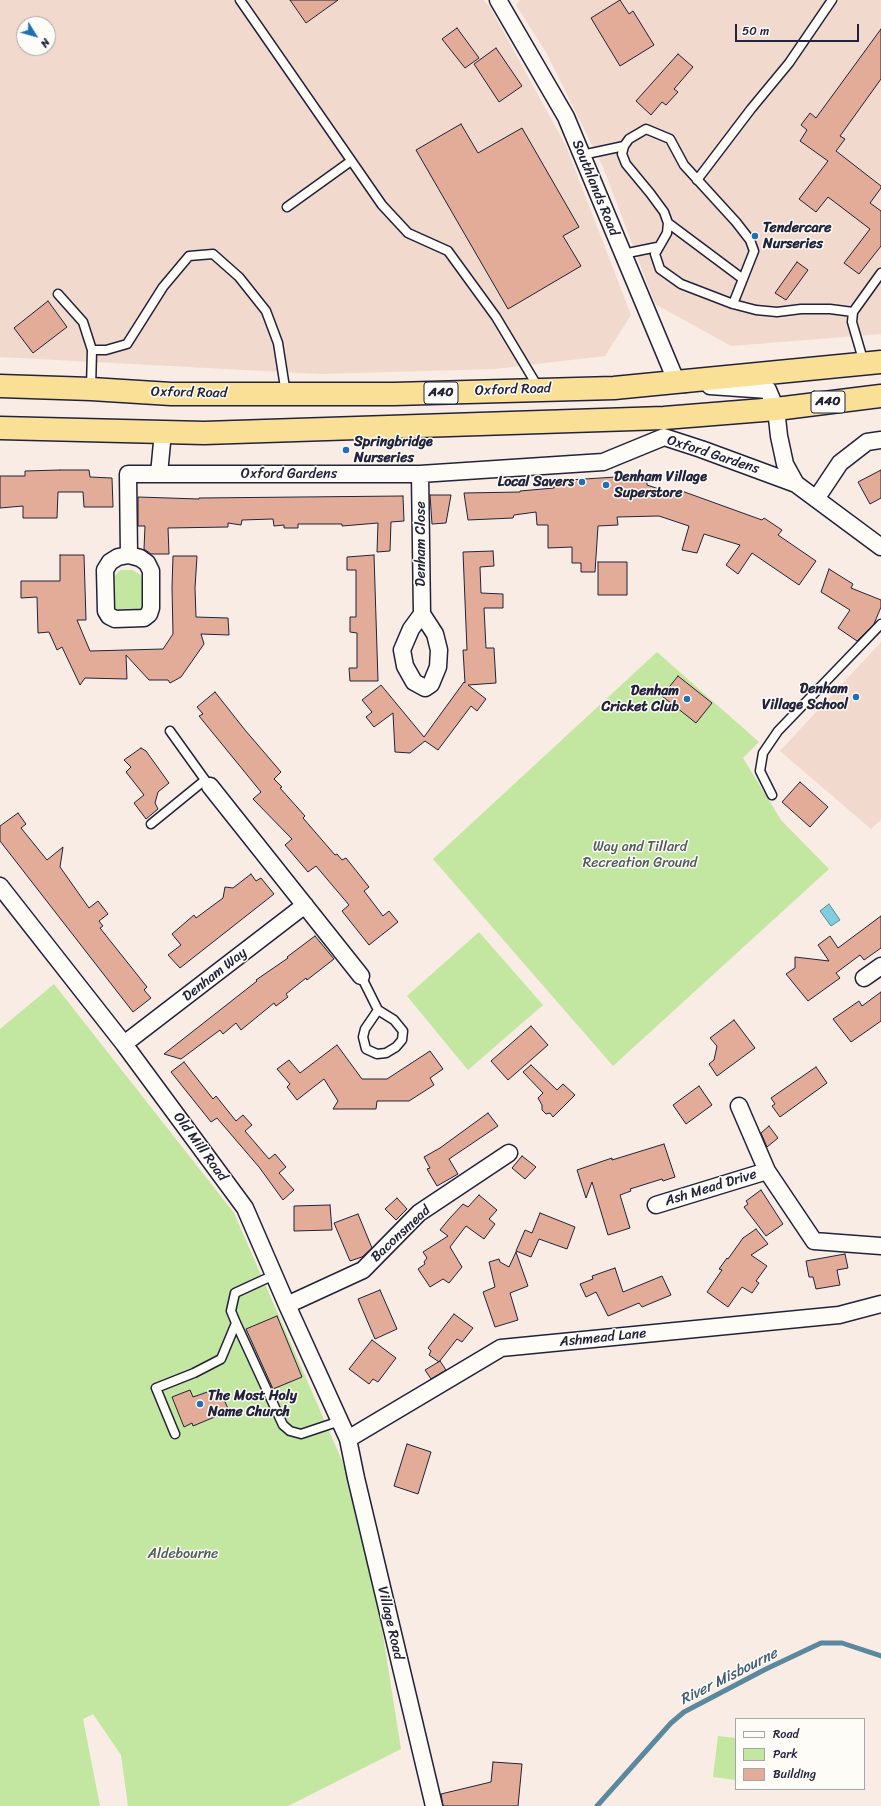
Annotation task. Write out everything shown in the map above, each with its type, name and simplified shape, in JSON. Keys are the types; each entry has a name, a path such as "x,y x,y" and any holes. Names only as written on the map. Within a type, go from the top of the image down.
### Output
{"highway":[{"name":"Oxford Road","path":"0,386 91,389 171,394 394,394 614,388 873,363"},
{"name":"A40","path":"0,428 222,432 664,427 776,409 881,396"}],"street":[{"name":"Southlands Road","path":"498,0 566,117 677,383"},
{"path":"677,383 768,390 776,409 779,436 785,464 796,484 881,547"},
{"name":"Oxford Gardens","path":"129,555 128,474 420,474 603,462 664,427 701,449 796,484"},
{"path":"159,474 163,432"},
{"path":"816,499 840,463 867,442 881,440"},
{"name":"Denham Close","path":"420,474 422,614"},
{"path":"208,783 361,976"},
{"name":"Old Mill Road","path":"0,886 124,1044 245,1208 348,1439"},
{"name":"Denham Way","path":"124,1044 305,905"},
{"path":"864,978 881,966"},
{"name":"Ash Mead Drive","path":"739,1106 767,1171 814,1241 881,1246"},
{"name":"Baconsmead","path":"287,1305 363,1270 420,1213 509,1154"},
{"name":"Ash Mead Drive","path":"656,1205 767,1171"},
{"name":"Ashmead Lane","path":"348,1439 501,1348 838,1315 881,1304"},
{"name":"Village Road","path":"348,1439 434,1806"}],"lane":[{"path":"240,0 382,205 408,233 448,251 496,317 540,390"},
{"path":"697,180 751,109 789,63 832,0"},
{"path":"732,304 754,251 750,240 736,222 684,165 670,139 646,129 629,139 624,146 622,154 626,164 664,212 668,223 666,233 657,247 655,254 660,270 681,284 732,304 756,310 777,312 801,309 830,309 853,312"},
{"path":"582,155 624,146"},
{"path":"287,207 351,161"},
{"path":"668,223 743,279"},
{"path":"623,254 657,247"},
{"path":"92,350 106,350 127,344 163,287 189,256 213,254 239,278 266,311 278,343 286,394"},
{"path":"873,363 852,322 853,312 881,273"},
{"path":"58,294 83,322 92,350 91,389"},
{"path":"772,795 760,771 763,753 778,732 881,624"},
{"path":"151,824 208,783 170,731"},
{"path":"361,976 378,1010 394,1020 403,1031 402,1040 396,1047 386,1053 377,1054 366,1049 363,1037 365,1028 378,1010"},
{"path":"274,1275 235,1293 231,1311 236,1323 283,1425 290,1431 300,1434 340,1421"},
{"path":"175,1434 156,1388 194,1373 221,1358 236,1323"}],"shaded area":[{"path":"0,0 483,0 490,7 566,146 631,315 605,356 495,369 320,374 0,357"},
{"name":"Tendercare Nurseries","path":"520,0 881,0 881,334 731,346 655,304 603,167 547,54 516,5"},
{"name":"Denham Village School","path":"881,642 881,820 871,829 780,751"}],"green space":[{"path":"121,570 132,570 141,575 143,585 143,606 140,611 117,612 115,609 114,576"},
{"name":"Way and Tillard Recreation Ground","path":"657,652 759,742 743,758 781,820 829,869 613,1066 433,859"},
{"path":"479,932 543,1005 468,1070 407,996"},
{"name":"Aldebourne","path":"54,984 234,1213 363,1509 401,1749 288,1806 128,1806 121,1755 93,1714 83,1719 100,1806 0,1806 0,1029"},
{"path":"718,1736 735,1738 735,1780 713,1777"}],"water":[{"path":"829,904 840,920 831,926 820,911"}],"building":[{"path":"290,0 338,0 306,23"},
{"path":"620,0 629,14 633,11 654,45 620,66 591,18"},
{"path":"457,28 479,58 465,68 442,39"},
{"path":"881,29 881,79 840,136 845,139 836,151 881,186 870,203 881,211 881,246 859,274 844,263 870,229 828,197 816,212 799,199 828,161 800,141 807,130 801,125 810,113 816,118"},
{"path":"496,48 522,86 499,102 474,64"},
{"path":"678,54 693,67 674,89 678,92 666,105 662,102 651,115 636,101"},
{"path":"461,124 478,153 522,128 579,227 563,236 581,266 508,309 416,150"},
{"path":"797,262 808,270 786,300 775,293"},
{"path":"48,301 67,327 33,353 14,328"},
{"path":"89,470 90,477 112,478 113,507 84,507 83,492 58,492 57,518 23,518 23,506 0,508 0,476 25,476 25,471"},
{"path":"881,470 881,498 870,504 858,482"},
{"path":"616,477 647,479 647,485 677,495 679,490 762,520 764,518 782,530 778,535 816,561 799,585 752,553 738,574 726,565 740,545 704,534 697,553 682,550 689,526 659,516 617,517 618,525 598,526 595,572 581,572 581,563 572,563 572,547 548,548 548,525 537,525 536,512 514,515 513,518 468,520 464,493 520,492 554,488 553,481"},
{"path":"430,495 451,495 446,523 432,524"},
{"path":"403,496 404,521 391,522 390,551 377,552 378,523 342,526 342,524 298,524 298,528 284,528 284,525 274,526 273,519 242,520 241,525 228,523 228,527 168,528 169,554 151,554 144,549 145,526 138,526 138,497 199,499"},
{"path":"493,551 494,566 480,567 481,593 503,594 503,608 484,608 486,648 494,648 496,683 468,685 486,699 477,711 471,706 438,750 425,741 410,753 395,752 393,713 374,727 366,717 372,712 362,700 381,685 424,737 464,682 465,683 463,650 467,650 463,552"},
{"path":"60,555 84,555 86,620 77,620 90,651 163,649 173,634 173,556 197,556 195,588 196,617 228,618 229,635 201,634 204,644 181,677 170,683 168,680 149,680 126,655 127,679 85,678 80,685 62,647 57,650 49,632 38,633 37,597 21,598 21,581 60,581"},
{"path":"374,555 378,681 350,681 349,668 357,668 357,633 350,632 350,617 356,617 356,570 347,570 347,557"},
{"path":"598,562 627,562 627,595 598,595"},
{"path":"829,569 853,584 851,588 881,600 881,607 874,624 857,641 838,628 850,610 821,592"},
{"name":"Denham Cricket Club","path":"678,676 712,703 696,723 662,696"},
{"path":"215,692 281,772 274,779 305,816 303,818 335,855 337,854 342,860 346,858 369,887 364,891 383,916 389,911 398,922 369,945 342,911 349,905 316,866 308,872 285,845 292,839 253,799 261,792 199,716 203,714 197,707"},
{"path":"141,748 146,751 169,783 158,792 155,803 158,809 146,819 134,803 144,795 126,772 131,767 124,760"},
{"path":"800,782 828,807 810,827 782,802"},
{"path":"18,813 26,824 21,828 47,860 63,847 60,867 89,908 98,901 108,914 99,921 103,926 100,928 147,987 144,990 151,998 133,1012 0,841 0,826"},
{"path":"251,874 256,881 261,878 274,894 180,968 168,955 181,945 172,934 194,915 196,918 223,898 225,887 233,888"},
{"path":"881,916 881,948 864,960 860,955 836,973 840,978 808,1001 786,974 795,968 795,957 829,961 818,945 830,936 838,948"},
{"path":"315,936 334,959 286,994 288,997 276,1006 274,1003 241,1030 236,1023 223,1034 220,1030 181,1059 164,1054 257,981 256,980 288,958 287,957"},
{"path":"881,992 881,1021 851,1042 833,1019 859,1001 862,1006"},
{"path":"734,1020 755,1048 717,1076 709,1064 714,1060 717,1046 710,1038"},
{"path":"531,1026 548,1045 508,1080 491,1061"},
{"path":"337,1045 362,1079 387,1079 430,1051 443,1069 430,1078 434,1085 409,1101 377,1101 376,1109 333,1109 338,1101 324,1079 297,1100 287,1087 290,1084 277,1069 289,1060 300,1073"},
{"path":"184,1062 213,1099 216,1096 236,1121 243,1115 252,1125 245,1131 269,1159 275,1154 286,1167 279,1173 294,1190 283,1200 259,1167 217,1118 211,1122 171,1072"},
{"path":"531,1065 557,1090 563,1084 575,1095 553,1117 550,1113 546,1114 542,1110 542,1105 538,1098 543,1093 523,1072"},
{"path":"816,1067 827,1083 780,1117 772,1106 775,1104 771,1098"},
{"path":"699,1086 712,1105 686,1124 673,1105"},
{"path":"488,1113 498,1126 449,1159 458,1174 437,1186 427,1169 430,1168 424,1157 440,1148"},
{"path":"769,1126 778,1138 767,1147 761,1133"},
{"path":"664,1144 675,1177 663,1181 662,1179 630,1189 631,1191 620,1195 630,1228 608,1235 592,1182 586,1198 577,1170 612,1158 612,1160"},
{"path":"522,1156 536,1167 525,1179 512,1168"},
{"path":"761,1190 783,1224 766,1236 744,1207 748,1204 746,1201"},
{"path":"479,1195 497,1210 489,1219 495,1224 484,1239 466,1226 450,1247 462,1267 449,1283 443,1279 430,1287 418,1269 425,1264 424,1262 427,1258 423,1252 448,1236 440,1230 463,1204 468,1207"},
{"path":"397,1198 407,1209 396,1220 385,1209"},
{"path":"330,1205 332,1230 294,1231 294,1206"},
{"path":"540,1213 575,1227 567,1249 539,1239 531,1257 516,1251 525,1230 532,1233"},
{"path":"358,1214 372,1248 362,1257 350,1261 334,1223"},
{"path":"756,1229 768,1244 751,1255 767,1266 756,1281 759,1283 752,1293 742,1287 728,1307 707,1292 722,1270 719,1269 727,1258 728,1259 743,1238"},
{"path":"516,1252 528,1286 510,1293 518,1320 495,1327 483,1292 495,1287 489,1262 499,1259 500,1262 509,1267"},
{"path":"845,1254 848,1268 837,1270 840,1285 816,1289 813,1277 809,1277 806,1261"},
{"path":"615,1268 623,1292 662,1276 671,1295 642,1307 639,1303 608,1316 596,1292 586,1297 580,1284 593,1279 592,1276"},
{"path":"380,1290 397,1329 375,1339 358,1299"},
{"path":"454,1314 473,1328 462,1342 457,1339 439,1362 429,1355 431,1351 428,1348"},
{"path":"277,1316 302,1377 273,1389 246,1329"},
{"path":"372,1340 396,1358 378,1382 373,1379 369,1384 349,1369"},
{"path":"440,1361 446,1370 431,1379 425,1370"},
{"name":"The Most Holy Name Church","path":"219,1388 229,1411 193,1426 192,1423 184,1427 172,1397 190,1390 193,1397"},
{"path":"407,1444 431,1452 418,1494 394,1486"},
{"path":"493,1762 522,1764 518,1806 443,1806 441,1794 491,1782"}],"waterway":[{"name":"River Misbourne","path":"597,1806 671,1723 684,1712 766,1669 821,1643 842,1643 881,1656"}],"place":[{"name":"Tendercare Nurseries","path":"755,236"},
{"name":"Springbridge Nurseries","path":"346,450"},
{"name":"Local Savers","path":"582,482"},
{"name":"Denham Village Superstore","path":"606,485"},
{"name":"Denham Village School","path":"856,697"},
{"name":"Denham Cricket Club","path":"687,699"},
{"name":"The Most Holy Name Church","path":"200,1404"}]}
